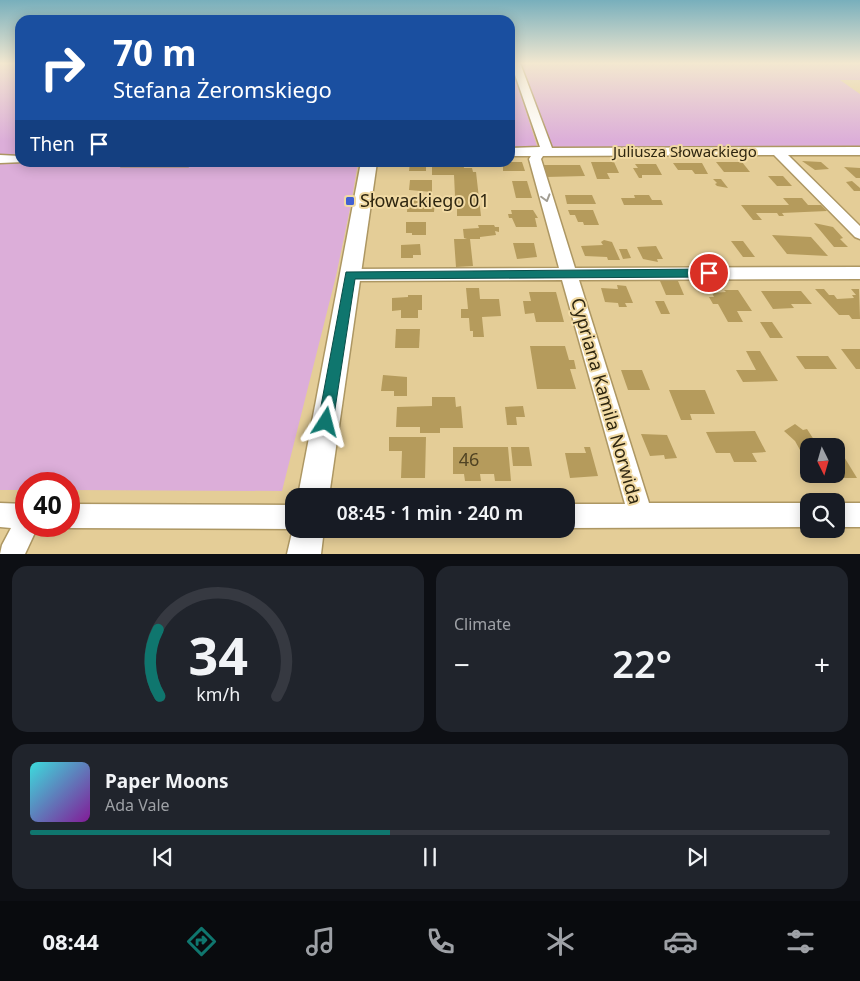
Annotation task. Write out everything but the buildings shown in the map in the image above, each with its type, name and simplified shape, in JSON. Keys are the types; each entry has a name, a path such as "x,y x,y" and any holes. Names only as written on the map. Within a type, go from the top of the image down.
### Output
{"street":[{"name":"Cypriana Kamila Norwida","path":"524,89 546,149 539,152 535,159 640,515"},
{"path":"778,151 860,234"},
{"name":"Juliusza Słowackiego","path":"515,152 860,151"},
{"path":"0,159 15,160"},
{"path":"314,488 368,167"},
{"path":"350,275 860,273"},
{"path":"0,515 15,516"},
{"path":"575,516 800,515"},
{"path":"845,515 860,515"},
{"path":"80,516 285,517"},
{"path":"11,554 20,537"},
{"path":"304,554 307,538"}],"shaded area":[{"path":"0,89 15,89 15,156 0,156"},
{"path":"515,89 519,89 537,146 515,147"},
{"path":"529,89 853,89 860,94 860,147 551,149"},
{"path":"0,161 15,162 15,167 357,167 352,198 348,198 347,204 351,204 336,276 282,491 80,490 80,472 15,472 15,490 0,490"}],"place":[{"name":"Słowackiego 01","path":"350,201"}],"route":[{"path":"326,422 350,275 709,273"}]}
